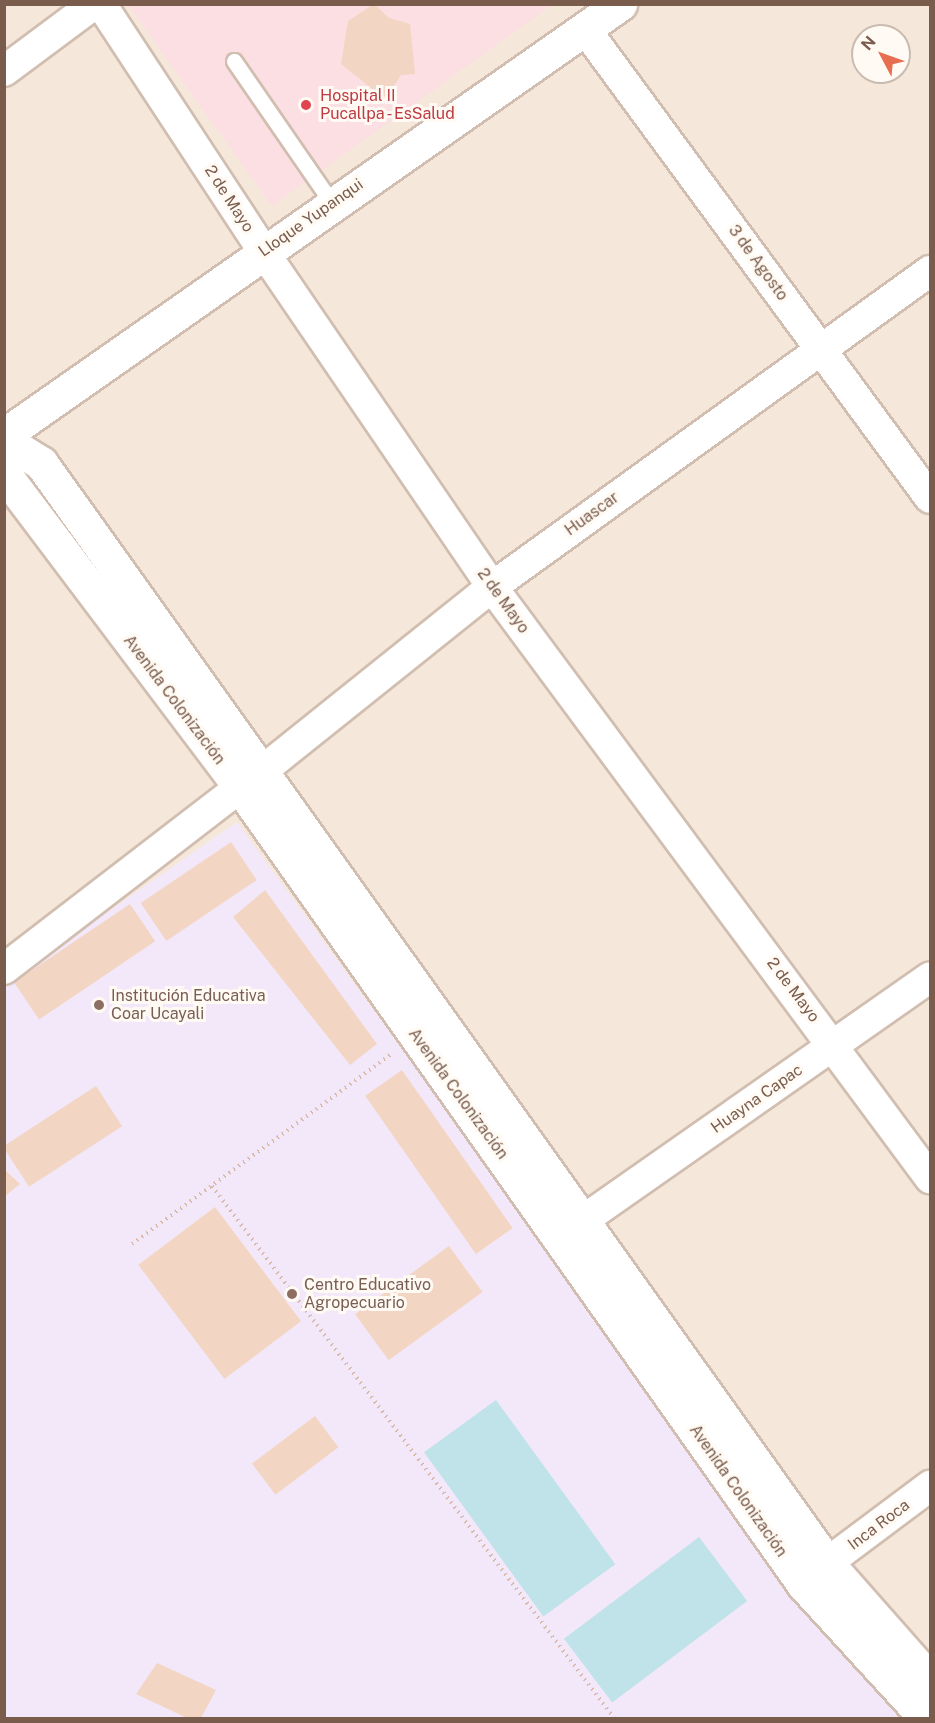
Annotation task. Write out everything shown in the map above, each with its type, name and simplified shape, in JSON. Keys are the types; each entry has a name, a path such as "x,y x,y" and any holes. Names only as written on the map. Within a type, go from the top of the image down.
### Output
{"street":[{"path":"4,71 94,4"},
{"name":"2 de Mayo","path":"101,4 263,251 492,587 834,1045 930,1178"},
{"name":"Lloque Yupanqui","path":"4,435 263,251 620,4"},
{"name":"3 de Agosto","path":"585,28 930,498"},
{"name":"Huascar","path":"4,969 251,779 492,587 820,347 930,271"},
{"name":"Avenida Colonización","path":"4,440 41,464 251,779 414,1033 804,1585 926,1719"},
{"name":"Avenida Colonización","path":"4,460 8,479 251,779 582,1221 827,1563 930,1680"},
{"name":"Huayna Capac","path":"582,1221 930,977"},
{"name":"Inca Roca","path":"827,1563 930,1486"}],"lane":[{"path":"234,61 332,203"}],"path":[{"path":"132,1244 396,1051 414,1033"},
{"path":"212,1186 614,1719"}],"shaded area":[{"path":"5,5 930,5 930,1718 5,1718"},
{"name":"Hospital II Pucallpa - EsSalud","path":"128,5 552,5 272,206"},
{"name":"Centro Educativo Agropecuario","path":"237,822 805,1604 907,1718 5,1718 4,984"}],"water":[{"path":"496,1400 615,1564 543,1617 424,1452"},
{"path":"699,1537 747,1601 612,1703 564,1639"}],"building":[{"path":"374,4 389,18 410,24 415,74 401,75 385,99 341,64 348,21"},
{"path":"231,842 257,880 166,941 141,903"},
{"path":"265,890 377,1044 350,1065 233,917"},
{"path":"130,904 155,941 39,1020 14,982"},
{"path":"402,1070 513,1228 476,1254 365,1096"},
{"path":"96,1086 122,1126 29,1187 4,1146"},
{"path":"4,1169 20,1184 4,1197"},
{"path":"215,1207 301,1321 224,1379 138,1265"},
{"path":"449,1246 483,1292 389,1360 355,1314"},
{"path":"315,1416 338,1447 275,1495 252,1464"},
{"path":"157,1663 216,1690 201,1718 187,1718 136,1694"}],"place":[{"name":"Hospital II Pucallpa - EsSalud","path":"306,105"},
{"name":"Institución Educativa Coar Ucayali","path":"99,1005"},
{"name":"Centro Educativo Agropecuario","path":"292,1294"}]}
